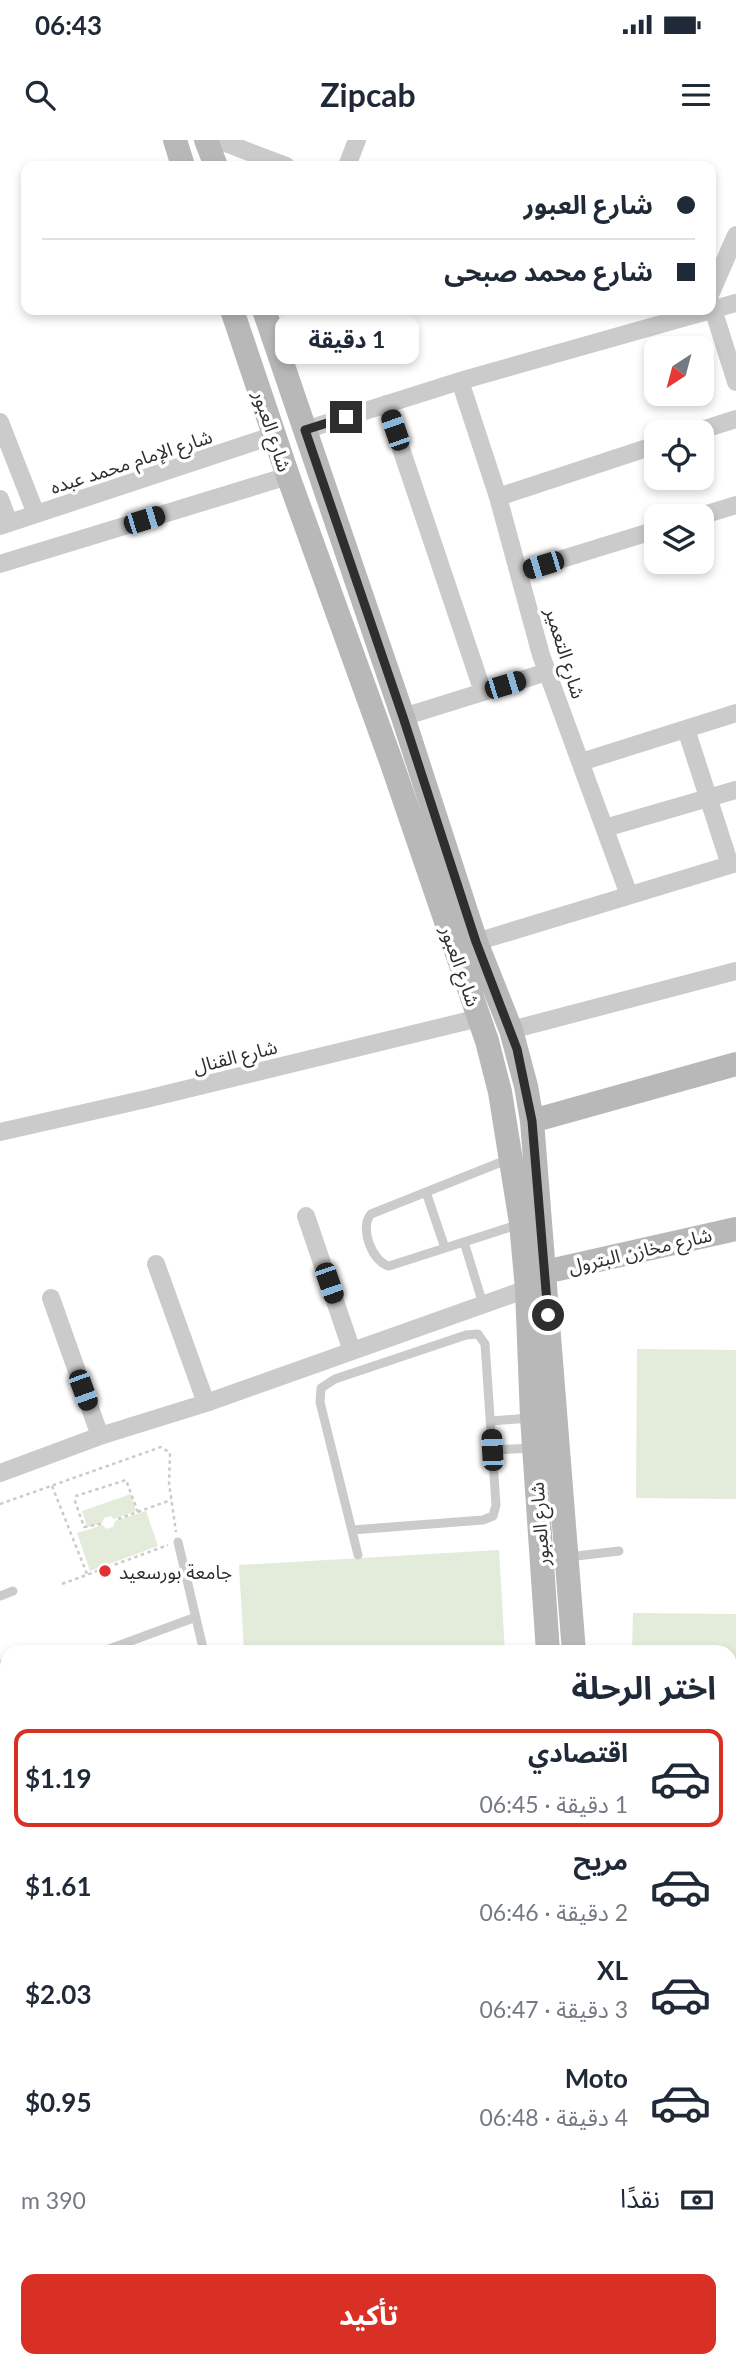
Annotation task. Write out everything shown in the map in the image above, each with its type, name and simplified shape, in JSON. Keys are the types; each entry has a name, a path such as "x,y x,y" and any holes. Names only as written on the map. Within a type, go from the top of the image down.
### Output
{"street":[{"path":"174,140 181,161"},
{"path":"349,161 358,140"},
{"path":"216,161 218,141 272,161"},
{"path":"716,286 736,235"},
{"path":"716,306 736,303"},
{"name":"شارع العبور","path":"234,315 288,476 391,761 479,1018 500,1092 521,1223 536,1280 532,1417 534,1448 566,1557 573,1645"},
{"name":"شارع العبور","path":"266,315 403,717 476,942 511,1030 526,1086 532,1121 536,1280 550,1500 548,1645"},
{"path":"305,430 681,315"},
{"path":"711,315 736,383"},
{"name":"شارع التعمير","path":"460,381 498,498 547,672 629,895"},
{"path":"386,404 484,692"},
{"path":"714,426 736,419"},
{"path":"0,422 36,514"},
{"name":"شارع الإمام محمد عبده","path":"5,525 275,435"},
{"path":"498,498 644,449"},
{"path":"0,564 288,476"},
{"path":"0,499 5,525"},
{"path":"714,512 736,505"},
{"path":"520,572 644,534"},
{"path":"403,717 547,672"},
{"path":"369,698 383,701 389,698 393,690"},
{"path":"581,762 736,713"},
{"path":"476,942 733,864 686,729"},
{"path":"391,761 398,752 414,752"},
{"path":"605,828 736,790"},
{"path":"511,1030 736,971"},
{"name":"شارع القنال","path":"0,1132 479,1018"},
{"path":"532,1121 736,1064"},
{"path":"306,1216 352,1351"},
{"name":"شارع مخازن البترول","path":"536,1280 736,1229"},
{"path":"156,1264 206,1403"},
{"path":"0,1473 483,1304 536,1280"},
{"path":"51,1298 100,1436"}],"lane":[{"path":"511,1159 371,1214 366,1222 366,1231 380,1262 389,1266 521,1223"},
{"path":"426,1192 445,1248"},
{"path":"464,1242 483,1304"},
{"path":"352,1530 488,1519 493,1516 496,1505 485,1344 478,1334 466,1335 327,1382 321,1388 320,1402 358,1555"},
{"path":"491,1421 532,1417"},
{"path":"492,1450 534,1448"},
{"path":"177,1542 202,1645"},
{"path":"566,1557 619,1551"},
{"path":"0,1596 13,1591"},
{"path":"119,1645 196,1617"}],"path":[{"path":"0,1504 161,1447 170,1453 169,1475 177,1542 62,1584"},
{"path":"101,1524 84,1527 75,1501 76,1496 124,1479 129,1483 138,1512"},
{"path":"52,1486 87,1575"},
{"path":"118,1519 171,1500"}],"green space":[{"path":"637,1349 736,1350 736,1499 636,1498"},
{"path":"131,1494 136,1511 114,1519 111,1516 104,1518 102,1523 87,1527 82,1511"},
{"path":"146,1511 158,1546 90,1571 77,1533 103,1525 106,1529 113,1527 115,1521"},
{"path":"499,1550 505,1645 244,1645 239,1565"},
{"path":"633,1613 736,1614 736,1645 632,1645"}],"place":[{"name":"جامعة بورسعيد","path":"105,1571"}],"route":[{"path":"346,417 305,430 476,942 517,1049 532,1121 548,1315"}]}
